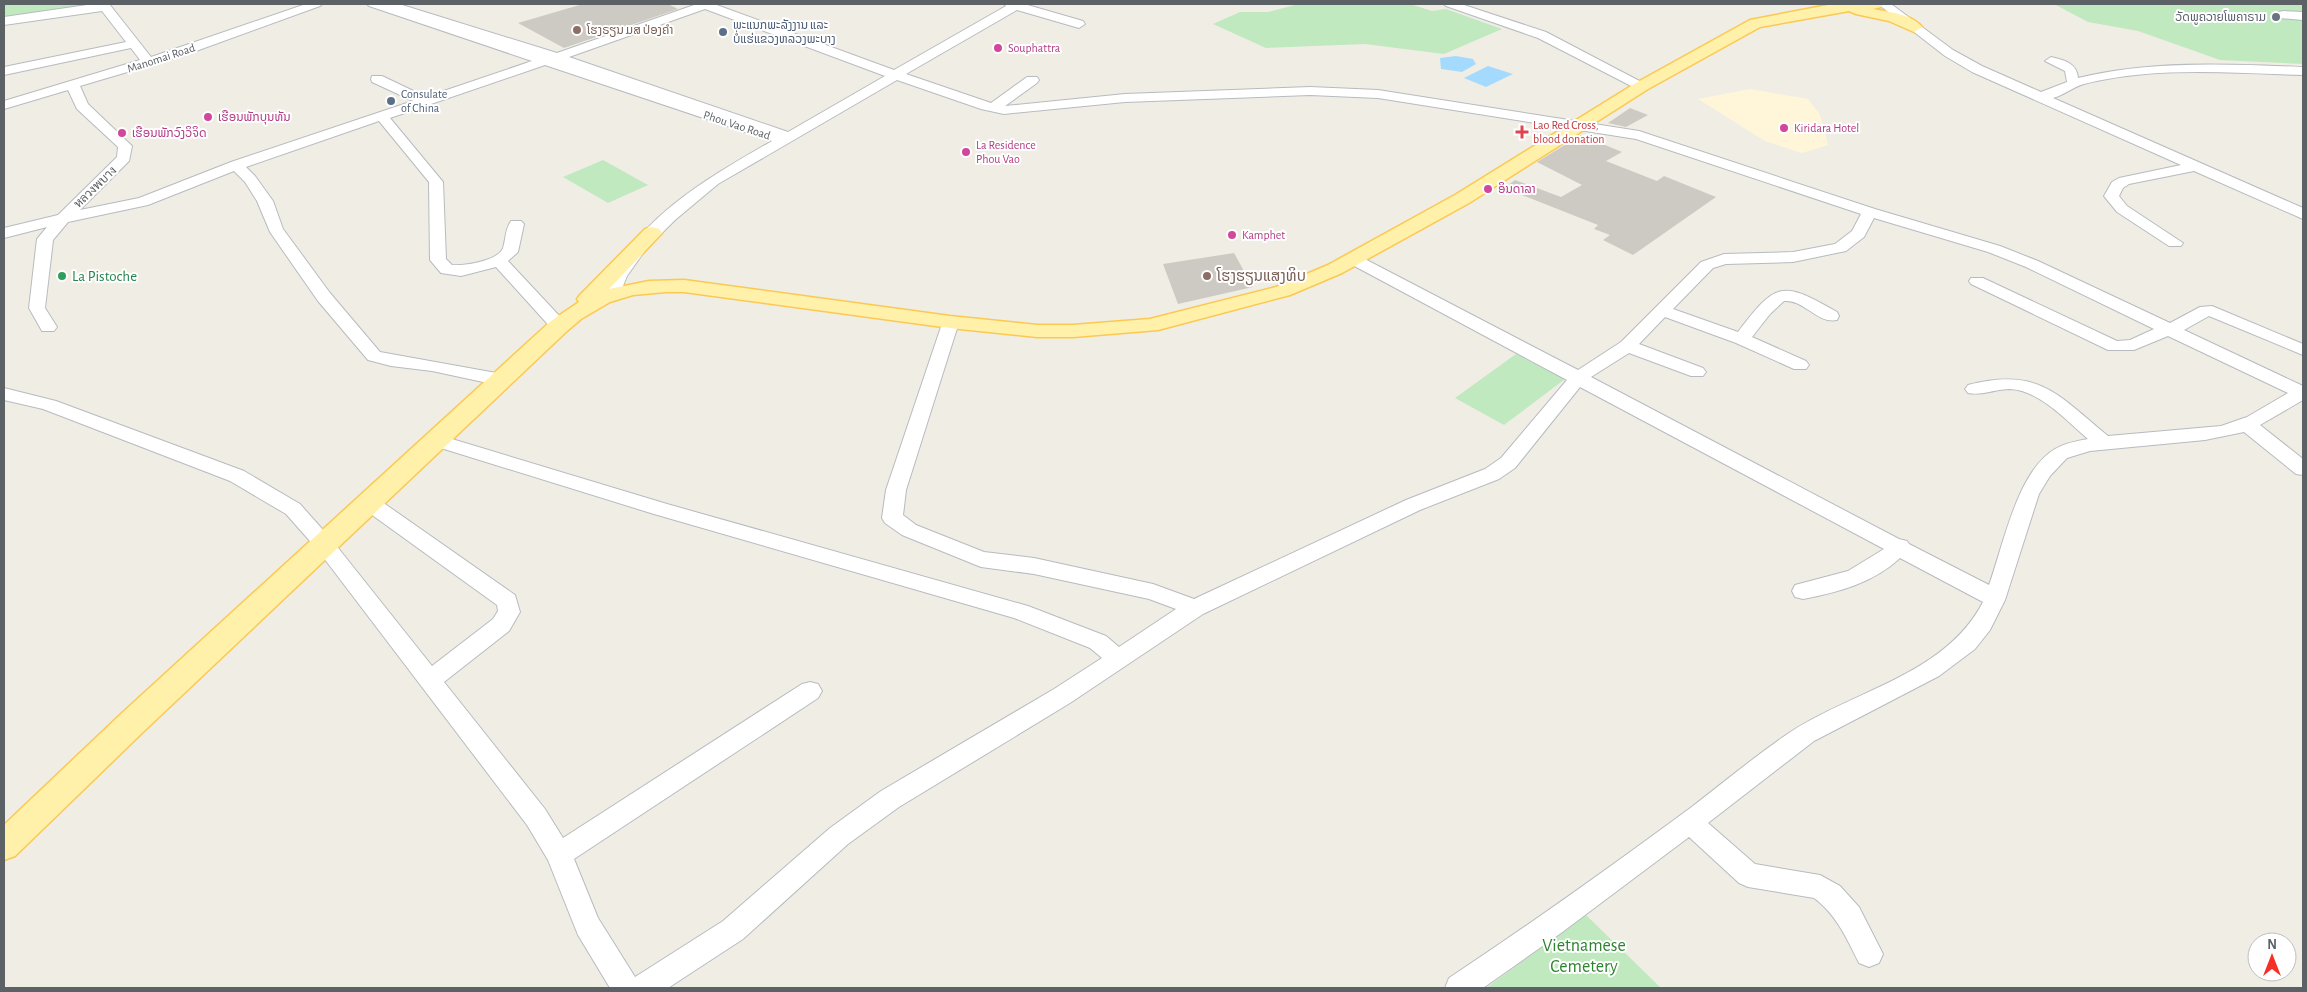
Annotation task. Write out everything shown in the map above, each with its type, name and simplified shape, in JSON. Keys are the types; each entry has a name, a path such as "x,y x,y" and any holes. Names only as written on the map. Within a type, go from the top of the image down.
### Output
{"main road":[{"path":"577,310 619,291 658,285 684,286 950,322 1037,331 1073,331 1150,325 1284,291 1311,280 1462,199 1642,86 1755,23 1838,6 1876,4"},
{"path":"1910,5 1908,14 1914,27"},
{"path":"1838,6 1893,17 1914,27"},
{"path":"4,846 368,502 577,310 652,233"},
{"path":"641,254 647,269 657,276 684,286"}],"street":[{"name":"Manomai Road","path":"4,106 148,62 316,4"},
{"name":"Phou Vao Road","path":"373,4 551,59"},
{"name":"Phou Vao Road","path":"388,4 786,140"},
{"path":"4,233 63,218 143,202 236,165 551,59 707,4 897,76 993,108 1018,109 1125,98 1324,91 1378,94 1431,101 1640,136 1870,212 1994,250 2032,264 2303,392"},
{"path":"619,291 622,272 652,233 686,202 713,181 897,76 1014,4 1079,24"},
{"path":"1450,4 1542,35 1642,86"},
{"path":"1884,4 1948,54 1985,73 2303,214"},
{"path":"4,21 96,7 106,8 132,44 148,62"},
{"path":"2283,15 2303,16"},
{"path":"4,71 132,44"},
{"path":"2052,61 2071,70 2072,79 2075,82"},
{"path":"2039,97 2059,92 2075,82 2119,74 2176,68 2303,71"},
{"path":"377,79 424,102"},
{"path":"993,108 1032,80"},
{"name":"หลวงพบาง","path":"63,218 124,158 125,146 82,106 73,86"},
{"path":"382,116 436,182 438,260 447,270 461,272 499,261 510,252 516,224"},
{"path":"236,165 250,179 265,201 275,229 324,298 374,356 391,361 432,366 502,380"},
{"path":"2175,243 2122,209 2111,196 2117,185 2124,181 2196,166"},
{"path":"644,988 733,930 839,836 890,799 1062,696 1195,608 1413,505 1492,474 1508,463 1578,378 1627,346 1707,265 1733,258 1793,258 1840,248 1858,234 1870,212"},
{"path":"48,327 37,308 45,239 63,218"},
{"path":"619,291 652,233"},
{"path":"1353,259 1900,546 1994,598"},
{"path":"499,261 559,326"},
{"path":"1977,281 2114,346 2134,345 2151,335 2172,329 2206,311 2212,311 2303,350"},
{"path":"1742,339 1774,297 1785,294 1806,300 1832,316"},
{"path":"1661,310 1742,339 1800,366"},
{"path":"950,322 896,490 892,518 909,530 981,559 1034,566 1144,590 1195,608"},
{"path":"1627,346 1697,372"},
{"path":"1974,389 1995,384 2024,385 2032,388 2055,403 2105,443"},
{"path":"1459,988 1517,950 1807,733 1938,665 1968,642 1986,619 2030,493 2061,453 2083,445 2185,437 2220,432 2248,425 2303,392"},
{"path":"4,394 49,406 90,420 237,476 293,509 324,544 536,817 559,855 588,926 626,988"},
{"path":"2248,425 2303,469"},
{"path":"436,440 661,510 1020,612 1098,642 1118,659"},
{"path":"368,502 507,601 509,612 501,626 430,680"},
{"path":"1803,591 1824,588 1863,575 1882,564 1900,546"},
{"path":"559,855 810,692"},
{"path":"1690,822 1748,874 1820,887 1831,895 1849,916 1869,954"}],"shaded area":[{"name":"Kiridara Hotel","path":"1750,89 1808,99 1820,115 1828,145 1802,153 1765,141 1698,99"}],"green space":[{"path":"4,4 104,4 4,18"},
{"path":"1299,4 1410,4 1432,11 1446,9 1502,29 1444,54 1365,44 1266,48 1213,24 1240,12 1268,12"},
{"path":"2054,4 2303,4 2303,64 2220,60 2138,31 2088,22"},
{"path":"603,160 648,185 608,203 563,177"},
{"path":"1516,354 1565,379 1504,425 1455,398"},
{"name":"Vietnamese Cemetery","path":"1586,915 1661,988 1486,988"}],"water":[{"path":"1456,56 1473,59 1476,64 1462,72 1441,69 1440,58"},
{"path":"1488,66 1513,74 1486,87 1464,78"}],"building":[{"name":"ໂຮງຣຽນ ມສ ປ່ອງຄຳ","path":"583,4 668,4 678,9 564,48 518,23"},
{"path":"1630,108 1648,115 1626,127 1608,123"},
{"path":"1581,135 1622,152 1606,161 1657,181 1664,176 1716,197 1633,255 1603,240 1610,235 1594,229 1598,225 1504,188 1515,180 1561,197 1582,185 1537,162"},
{"name":"ໂຮງຮຽນແສງທິບ","path":"1234,253 1253,287 1178,304 1163,264"}],"place":[{"name":"ວັດພູຄວາຍໂພຄາຣາມ","path":"2276,17"},
{"name":"ໂຮງຣຽນ ມສ ປ່ອງຄຳ","path":"577,30"},
{"name":"ພະແນກພະລັງງານ ແລະ ບໍ່ແຮ່ແຂວງຫລວງພະບາງ","path":"723,32"},
{"name":"Souphattra","path":"998,48"},
{"name":"Consulate of China","path":"391,101"},
{"name":"ເຮືອນພັກບຸນທັນ","path":"208,117"},
{"name":"Kiridara Hotel","path":"1784,128"},
{"name":"Lao Red Cross, blood donation","path":"1522,132"},
{"name":"ເຮືອນພັກວົງວິຈິດ","path":"122,133"},
{"name":"La Residence Phou Vao","path":"966,152"},
{"name":"ອິນດາລາ","path":"1488,189"},
{"name":"Kamphet","path":"1232,235"},
{"name":"La Pistoche","path":"62,276"},
{"name":"ໂຮງຮຽນແສງທິບ","path":"1207,276"}]}
